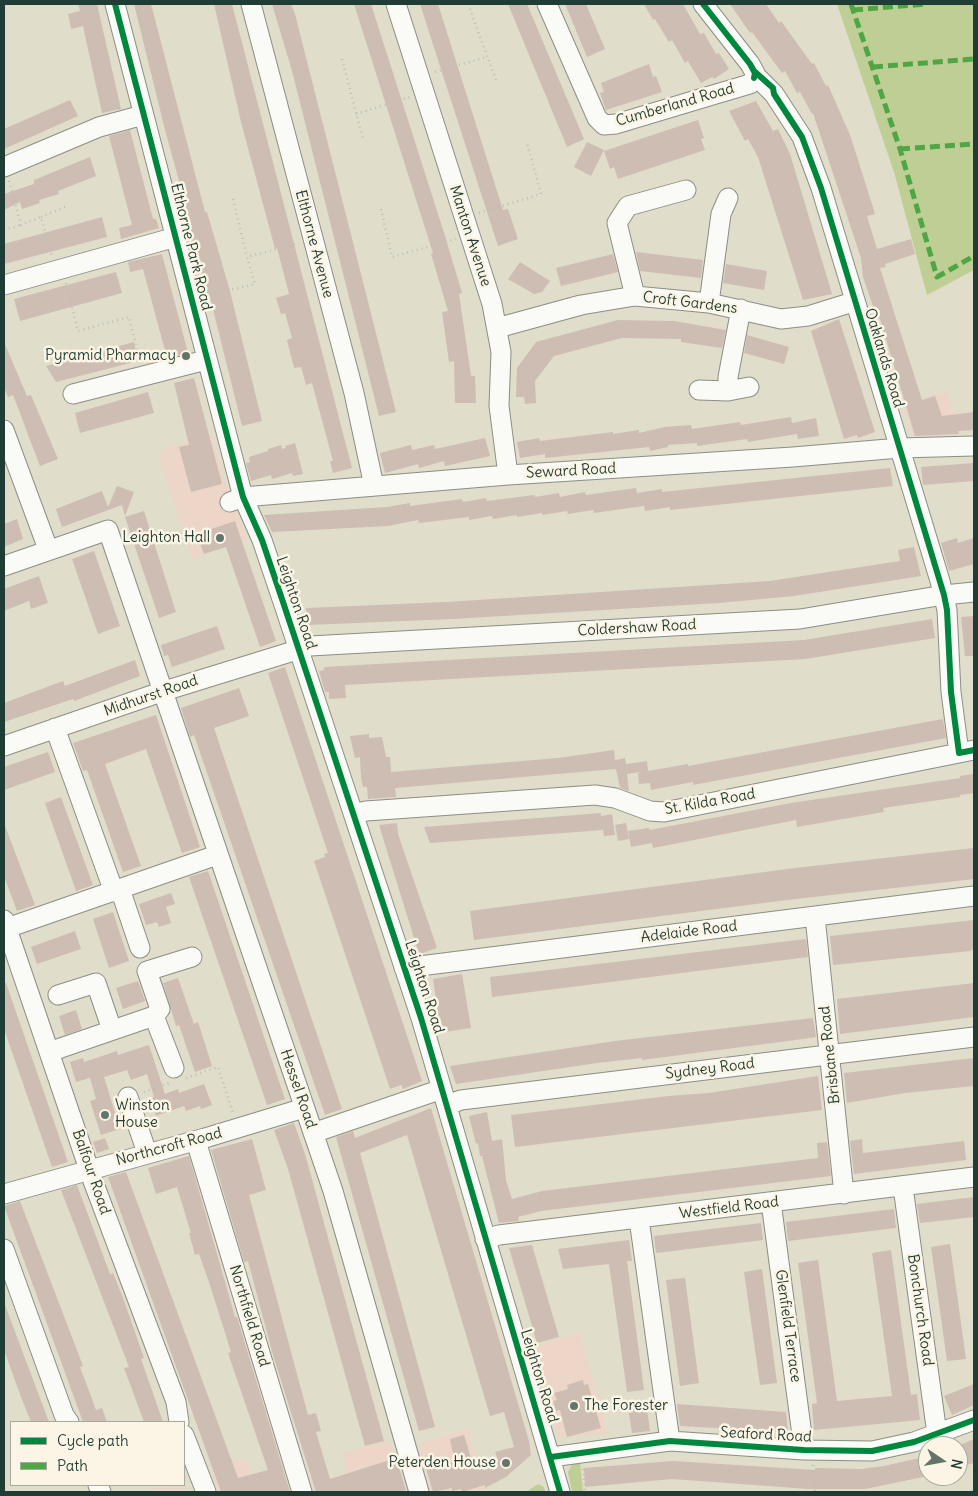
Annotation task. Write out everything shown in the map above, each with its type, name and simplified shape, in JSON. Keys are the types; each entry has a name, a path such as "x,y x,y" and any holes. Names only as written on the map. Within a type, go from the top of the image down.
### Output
{"street":[{"name":"Elthorne Park Road","path":"115,4 176,237 206,360 236,500"},
{"name":"Elthorne Avenue","path":"251,4 354,393 374,486"},
{"name":"Manton Avenue","path":"396,4 498,328 501,352 498,406 508,475"},
{"name":"Cumberland Road","path":"547,4 597,118 604,125 616,124 750,84 755,75"},
{"name":"Oaklands Road","path":"702,4 750,64 755,75 774,94 802,137 821,188 853,302 900,448 944,595 947,610 951,692 967,752"},
{"path":"4,168 99,127 143,115"},
{"path":"635,296 617,223 628,206 686,190"},
{"path":"710,303 722,214 728,198"},
{"path":"4,285 60,271 176,237"},
{"name":"Croft Gardens","path":"498,328 581,305 635,296 710,303 781,319 795,319 853,302"},
{"path":"728,391 728,377 741,309"},
{"path":"73,394 206,360"},
{"path":"698,390 728,391 749,387"},
{"path":"4,430 48,549 4,566"},
{"name":"Seward Road","path":"236,500 508,475 793,457 900,448 974,446"},
{"name":"Leighton Road","path":"236,500 262,540 354,814 445,1097 485,1240 552,1457 560,1492"},
{"name":"Hessel Road","path":"48,549 108,530 161,692 333,1191 419,1492"},
{"name":"Coldershaw Road","path":"299,649 310,646 800,619 944,595 974,592"},
{"name":"Midhurst Road","path":"4,746 161,692 299,649"},
{"path":"55,728 140,948"},
{"name":"St. Kilda Road","path":"354,814 366,811 595,795 616,798 650,811 664,812 967,752"},
{"path":"5,924 117,891 217,855"},
{"name":"Adelaide Road","path":"404,968 974,896"},
{"name":"Brisbane Road","path":"815,917 844,1194"},
{"name":"Balfour Road","path":"5,924 89,1168 176,1402 179,1421"},
{"path":"49,1052 154,1016 160,1009 147,971 192,956"},
{"path":"58,995 96,983 112,1030"},
{"path":"154,1016 175,1077"},
{"name":"Sydney Road","path":"313,1133 445,1097 461,1100 974,1037"},
{"path":"128,1097 147,1153"},
{"name":"Northcroft Road","path":"4,1194 89,1168 196,1141 304,1108"},
{"name":"Northfield Road","path":"196,1141 302,1492"},
{"name":"Westfield Road","path":"485,1240 499,1235 974,1177"},
{"name":"Bonchurch Road","path":"903,1187 936,1434"},
{"name":"Glenfield Terrace","path":"771,1202 809,1456"},
{"path":"639,1219 670,1441"},
{"path":"4,1249 64,1415 68,1421"},
{"name":"Seaford Road","path":"552,1457 582,1456 670,1441 809,1456 872,1452 936,1434 974,1420"},
{"path":"185,1437 206,1492"}],"path":[{"path":"468,4 496,80"},
{"path":"431,73 487,57"},
{"path":"342,59 363,139"},
{"path":"356,114 414,96"},
{"path":"474,215 542,194 527,143"},
{"path":"4,168 21,226"},
{"path":"201,297 255,284 232,200"},
{"path":"4,230 21,226 64,207"},
{"path":"381,209 392,257 459,238"},
{"path":"42,217 78,331 130,317 144,377"},
{"path":"247,257 303,242"},
{"path":"128,1097 175,1077 218,1066 238,1128"},
{"path":"582,1456 585,1492"},
{"path":"809,1456 815,1492"},
{"path":"966,1492 974,1489"}],"shaded area":[{"path":"947,391 958,432 912,435 903,405"},
{"path":"212,436 225,484 248,539 193,559 158,455 165,453 164,448"},
{"path":"579,1332 608,1434 558,1437 532,1348"},
{"path":"467,1429 485,1490 431,1492 418,1444"},
{"path":"389,1441 404,1492 314,1492 313,1490 347,1480 342,1453"},
{"path":"245,1458 257,1492 218,1492 210,1470"},
{"path":"185,1480 190,1492 146,1492 163,1486 185,1486"}],"green space":[{"path":"837,4 974,4 974,270 927,295 894,172"},
{"path":"580,1462 583,1492 572,1492 568,1472 572,1464"},
{"path":"538,1484 544,1487 545,1492 526,1492"}],"building":[{"path":"78,4 97,4 121,109 102,113 83,26 71,29 68,14 80,11"},
{"path":"134,4 151,4 205,212 207,212 230,291 262,421 242,426 209,293 207,294 186,218 189,217"},
{"path":"214,4 232,4 352,468 333,473 330,461 333,461 312,383 306,385 301,367 294,368 287,340 292,338 285,313 281,314 276,298 289,294 241,122"},
{"path":"272,4 291,4 295,14 396,412 379,416 292,71"},
{"path":"354,4 371,4 445,236 462,293 459,294 471,376 475,376 476,403 455,403 454,361 449,362 442,312 448,311 431,254 433,253"},
{"path":"420,4 438,4 503,210 508,209 518,239 498,246"},
{"path":"508,4 527,4 584,139 567,147"},
{"path":"565,4 586,4 605,49 587,57"},
{"path":"644,4 683,4 700,34 704,33 716,54 719,53 729,69 714,79 712,77 701,83 688,61 685,63 672,40 669,42"},
{"path":"730,4 766,4 779,23 781,21 812,64 814,63 826,86 828,85 850,135 875,214 867,216 877,249 911,239 915,254 885,264 886,267 880,268 922,400 935,396 942,416 974,412 974,430 958,431 959,434 915,436 880,319 877,318 863,277 861,258 813,113 800,92 797,93 785,71 782,73"},
{"path":"649,64 653,77 656,76 662,92 606,110 600,93 604,92 601,83"},
{"path":"70,100 78,116 4,149 4,129"},
{"path":"756,101 773,131 778,129 790,154 832,294 803,300 758,157 748,139 745,141 729,111"},
{"path":"698,120 704,138 701,139 705,150 618,179 614,167 610,169 604,151"},
{"path":"130,130 153,219 156,219 159,228 121,239 119,228 132,225 109,136"},
{"path":"587,142 604,150 591,176 574,167"},
{"path":"90,157 96,176 58,191 59,194 39,200 40,203 22,209 20,202 4,210 4,194 34,184 34,180"},
{"path":"102,217 107,237 4,264 4,244"},
{"path":"636,252 703,260 701,278 640,271"},
{"path":"162,254 188,353 167,358 143,269 130,272 128,262"},
{"path":"613,254 618,272 561,286 556,268"},
{"path":"520,262 550,281 542,292 534,294 508,279"},
{"path":"726,264 767,271 764,290 723,283"},
{"path":"116,272 122,293 20,321 14,299"},
{"path":"839,319 875,432 858,438 857,435 844,439 811,331"},
{"path":"618,320 674,321 726,330 722,348 681,342 681,339 622,338 554,356 535,381 536,403 525,404 524,397 516,397 517,368 536,342"},
{"path":"747,335 789,347 784,364 744,353"},
{"path":"4,342 27,396 31,395 58,459 40,466 13,395 8,397 4,387"},
{"path":"134,342 138,361 56,382 46,366"},
{"path":"194,378 222,484 191,492 179,447 189,445 174,383"},
{"path":"148,392 154,413 80,433 75,413"},
{"path":"791,417 792,423 816,418 819,436 798,439 797,434 748,442 747,439 697,446 697,443 668,445 668,447 650,451 649,447 545,458 545,454 520,458 517,442 539,438 540,441 639,430 639,433 665,427 691,425 692,429 740,422 741,425"},
{"path":"485,438 490,456 445,466 444,461 419,468 418,464 385,473 380,453 411,445 412,450 434,445 435,449"},
{"path":"295,443 303,474 293,476 292,473 272,479 271,475 251,481 246,463 250,462 249,457 281,445 282,449 286,448 285,446"},
{"path":"974,463 974,481 923,485 921,467"},
{"path":"890,468 893,486 670,510 670,507 645,511 644,506 594,513 593,510 568,514 567,511 493,519 492,516 469,520 469,517 419,523 418,520 388,526 272,532 264,515 387,507 410,503 410,506 462,499 463,502 486,498 487,501 559,493 560,497 585,492 586,495 636,488 637,493 662,489 662,492"},
{"path":"117,486 134,492 125,516 122,505 62,527 56,509 102,491 108,507"},
{"path":"144,511 176,612 159,618 125,517"},
{"path":"17,519 23,539 4,547 4,524"},
{"path":"235,521 276,641 260,647 226,547 204,554 197,534"},
{"path":"957,538 958,543 974,538 974,564 949,571 941,543"},
{"path":"914,547 921,576 794,596 719,603 453,619 308,625 306,608 447,602 770,581 900,561 898,550"},
{"path":"94,551 120,626 98,634 72,559"},
{"path":"39,576 48,603 31,609 29,601 4,611 4,589"},
{"path":"974,616 974,656 965,656 961,617"},
{"path":"932,619 935,638 805,659 345,685 346,698 329,699 329,692 325,692 319,671 324,670 324,667 804,640"},
{"path":"217,626 225,649 172,667 168,655 164,656 161,645"},
{"path":"135,660 140,676 74,701 73,699 4,722 4,703 63,681 65,686"},
{"path":"285,667 422,1081 403,1089 401,1085 390,1089 314,861 325,857 324,854 328,853 268,673"},
{"path":"239,688 249,716 214,728 342,1109 325,1115 194,735 190,737 181,708"},
{"path":"156,715 200,847 182,853 146,749 105,764 141,866 123,872 87,770 83,771 73,743"},
{"path":"943,719 946,738 693,785 693,782 651,790 650,783 639,784 638,773 641,772 627,774 629,791 620,788 616,769 395,788 396,797 368,799 367,787 363,787 361,777 360,757 355,758 350,736 369,734 369,738 382,737 386,757 390,757 391,772 558,758 614,750 615,760 625,758 626,764 647,761 648,771 688,764 688,766"},
{"path":"48,752 55,772 4,790 4,767"},
{"path":"974,774 974,793 960,795 960,797 883,808 884,812 797,827 796,820 653,848 652,843 631,847 628,831 649,828 650,830 791,803 960,778 960,776"},
{"path":"61,797 93,885 76,891 45,803"},
{"path":"601,813 601,816 612,814 615,835 604,836 603,830 430,843 424,827"},
{"path":"4,823 35,905 17,911 4,876"},
{"path":"397,823 398,834 437,948 419,954 379,825"},
{"path":"626,823 629,839 618,841 615,825"},
{"path":"974,848 974,879 787,900 474,940 470,911 795,868"},
{"path":"208,871 285,1099 267,1105 189,877"},
{"path":"171,893 175,904 166,907 171,923 159,927 157,922 146,925 139,904"},
{"path":"113,912 129,961 109,968 93,919"},
{"path":"974,920 974,949 970,951 833,965 830,936"},
{"path":"75,931 81,949 37,964 31,947"},
{"path":"806,939 808,957 492,997 490,977"},
{"path":"462,974 471,1028 444,1032 438,1013 433,979"},
{"path":"178,978 194,1024 198,1022 212,1066 195,1072 179,1025 176,1026 163,983"},
{"path":"138,981 145,1001 123,1009 116,988"},
{"path":"4,983 6,983 68,1162 52,1167 4,1029"},
{"path":"974,983 974,1017 840,1034 837,999"},
{"path":"76,1010 82,1029 65,1035 59,1016"},
{"path":"813,1018 816,1037 803,1039 642,1060 642,1058 597,1063 456,1084 450,1066 615,1041"},
{"path":"149,1045 165,1094 178,1089 179,1093 204,1084 212,1105 201,1109 200,1106 186,1111 184,1106 156,1116 150,1099 154,1097 147,1074 131,1080 127,1070 104,1077 120,1129 101,1135 90,1101 96,1099 90,1078 76,1082 70,1062 83,1058 84,1062 117,1051 118,1055"},
{"path":"974,1058 974,1086 905,1093 847,1103 844,1073"},
{"path":"818,1076 822,1110 515,1147 511,1115 668,1096 709,1093"},
{"path":"431,1108 529,1441 531,1455 506,1477 485,1488 485,1485 462,1492 461,1489 452,1491 452,1488 433,1492 426,1468 454,1459 450,1439 464,1435 474,1468 498,1460 495,1452 514,1447 504,1412 490,1416 407,1135 360,1153 435,1427 419,1431 336,1137 353,1131 355,1138"},
{"path":"487,1112 492,1141 502,1139 506,1180 512,1199 542,1191 818,1158 817,1143 827,1142 831,1176 541,1211 518,1217 519,1221 499,1223 482,1156 480,1156 478,1143 476,1144 469,1116"},
{"path":"294,1123 305,1154 384,1441 365,1446 288,1169 274,1130"},
{"path":"105,1138 109,1149 97,1153 93,1142"},
{"path":"252,1139 266,1190 249,1195 308,1415 316,1413 321,1431 316,1432 330,1479 396,1458 406,1490 397,1492 316,1492 273,1355 248,1261 244,1262 211,1150"},
{"path":"862,1139 863,1153 964,1141 966,1160 854,1174 850,1141"},
{"path":"189,1156 235,1317 237,1317 290,1492 221,1492 108,1177 126,1172 238,1478 268,1470 228,1353 231,1352 209,1282 199,1254 195,1255 189,1233 191,1233 177,1187 156,1194 148,1168"},
{"path":"77,1185 110,1274 113,1273 123,1298 144,1358 141,1359 163,1421 144,1421 124,1368 129,1367 61,1190"},
{"path":"974,1197 974,1217 920,1223 917,1204"},
{"path":"20,1201 83,1366 80,1367 96,1410 102,1408 107,1421 83,1421 4,1206"},
{"path":"894,1209 896,1228 788,1241 786,1222"},
{"path":"761,1223 763,1240 656,1253 654,1236"},
{"path":"629,1240 632,1261 627,1261 644,1390 627,1392 609,1264 563,1269 558,1249"},
{"path":"950,1244 966,1359 947,1361 931,1247"},
{"path":"532,1245 559,1337 537,1343 509,1248"},
{"path":"891,1250 911,1395 917,1394 920,1420 814,1430 812,1404 817,1403 798,1263 818,1260 837,1401 892,1396 872,1253"},
{"path":"762,1269 777,1383 760,1385 744,1272"},
{"path":"685,1278 699,1383 680,1386 666,1280"},
{"path":"5,1305 49,1421 31,1421 4,1350"},
{"name":"The Forester","path":"583,1380 584,1385 588,1384 601,1428 567,1437 560,1410 556,1411 553,1401 557,1400 554,1393 568,1389 567,1385"},
{"path":"974,1384 974,1405 952,1415 944,1396"},
{"path":"627,1401 646,1402 650,1431 632,1433"},
{"path":"677,1404 786,1412 788,1432 680,1426"},
{"path":"974,1439 974,1463 968,1464 968,1442"},
{"path":"918,1458 918,1478 865,1489 809,1489 672,1479 585,1487 584,1468 673,1461 815,1470 815,1468 861,1469"}],"marked path":[{"path":"851,4 900,149 937,277 974,256"},
{"path":"853,10 927,4"},
{"path":"873,67 974,59"},
{"path":"900,149 974,144"}],"cycle path":[{"path":"115,4 243,497 262,540 421,1018 560,1492"},
{"path":"703,4 750,64 755,73 754,78"},
{"path":"754,71 773,88 774,94 802,137 821,188 944,595 947,610 951,692 959,753 974,750"},
{"path":"551,1457 670,1441 804,1450 872,1451 914,1442 974,1420"}],"place":[{"name":"Pyramid Pharmacy","path":"186,356"},
{"name":"Leighton Hall","path":"220,538"},
{"name":"Winston House","path":"105,1115"},
{"name":"The Forester","path":"574,1406"},
{"name":"Peterden House","path":"506,1463"}]}
